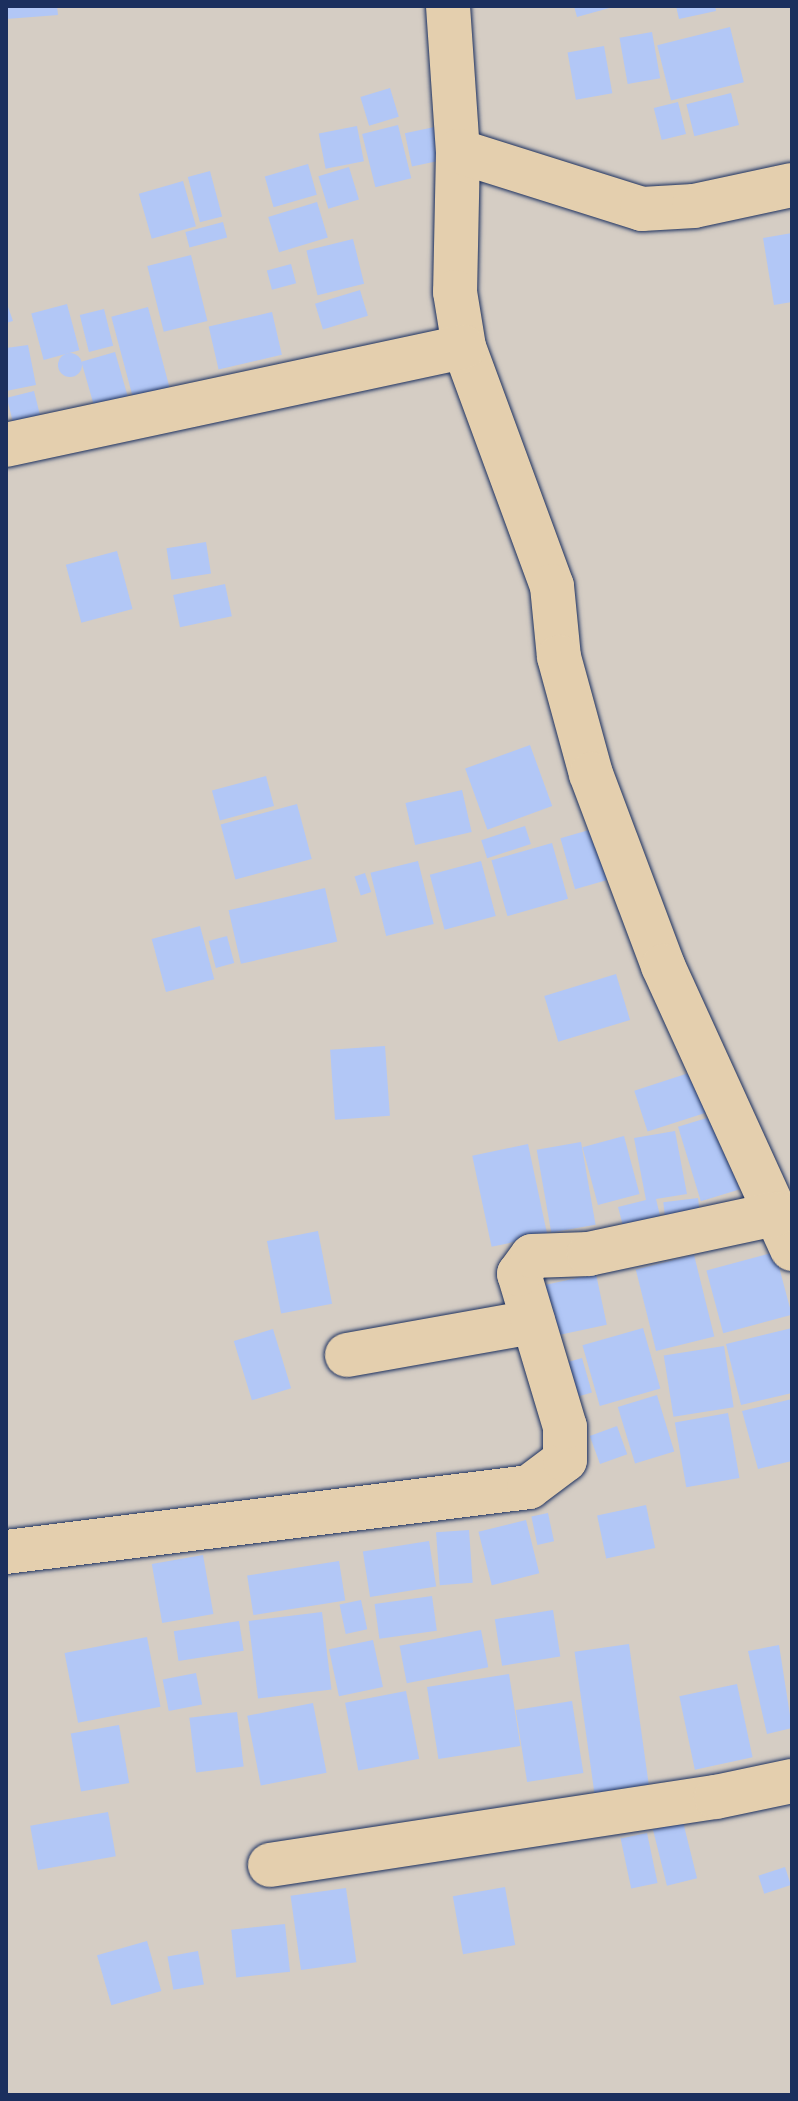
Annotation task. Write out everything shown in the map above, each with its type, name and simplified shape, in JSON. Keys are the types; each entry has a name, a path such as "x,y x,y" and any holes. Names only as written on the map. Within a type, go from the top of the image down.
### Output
{"street":[{"path":"6,1552 529,1487 565,1460 565,1427 519,1274 532,1256 589,1254 784,1232 663,966 591,774 559,657 552,586 464,347 455,292 458,151 448,6"},
{"path":"458,151 642,209 694,206 792,185"},
{"path":"6,445 464,347"},
{"path":"347,1355 533,1322"},
{"path":"270,1865 716,1797 792,1781"}],"building":[{"path":"6,6 57,6 58,15 6,19"},
{"path":"574,6 613,6 613,7 577,17"},
{"path":"676,6 715,6 716,11 679,19"},
{"path":"730,27 744,82 671,100 657,45"},
{"path":"652,32 660,78 628,84 620,38"},
{"path":"604,46 612,93 576,100 568,52"},
{"path":"390,88 399,117 369,126 360,97"},
{"path":"731,93 739,125 694,136 686,104"},
{"path":"678,102 686,134 662,140 654,108"},
{"path":"398,125 411,178 375,187 362,134"},
{"path":"444,125 451,158 412,167 405,133"},
{"path":"357,126 364,161 326,169 319,133"},
{"path":"308,164 317,195 274,207 265,176"},
{"path":"349,167 359,200 328,209 318,176"},
{"path":"210,171 222,216 200,222 188,177"},
{"path":"183,181 196,226 152,239 139,194"},
{"path":"317,202 328,237 279,252 268,217"},
{"path":"223,222 227,237 189,248 185,232"},
{"path":"792,233 792,302 774,305 763,238"},
{"path":"353,239 364,284 318,295 306,251"},
{"path":"191,255 207,321 164,332 147,266"},
{"path":"291,264 296,283 272,290 267,270"},
{"path":"360,290 368,316 323,330 315,304"},
{"path":"6,301 13,321 6,323"},
{"path":"67,304 79,350 44,360 31,314"},
{"path":"148,307 172,395 135,405 111,317"},
{"path":"104,309 113,346 89,352 80,315"},
{"path":"272,312 282,355 219,369 209,327"},
{"path":"28,345 36,385 6,391 6,348"},
{"path":"115,352 132,411 98,420 81,362"},
{"path":"70,353 79,356 82,365 79,374 70,377 61,374 58,365 61,356"},
{"path":"34,391 44,431 17,438 7,398"},
{"path":"206,542 211,574 171,580 166,548"},
{"path":"117,551 133,609 81,623 66,565"},
{"path":"225,584 232,616 180,627 173,595"},
{"path":"530,745 552,806 487,830 465,769"},
{"path":"266,776 274,806 220,820 212,790"},
{"path":"462,790 472,832 415,845 405,803"},
{"path":"297,804 312,859 235,880 221,824"},
{"path":"525,826 531,844 487,858 481,840"},
{"path":"596,828 611,879 575,889 560,838"},
{"path":"552,843 568,899 507,916 491,860"},
{"path":"418,861 434,924 386,936 370,873"},
{"path":"481,861 496,916 445,930 430,875"},
{"path":"365,873 371,892 361,895 355,876"},
{"path":"325,888 337,942 241,964 229,910"},
{"path":"200,926 214,979 166,992 152,939"},
{"path":"227,936 234,963 216,968 209,941"},
{"path":"616,974 630,1020 558,1042 544,996"},
{"path":"385,1046 390,1116 335,1120 330,1050"},
{"path":"698,1070 711,1111 648,1132 634,1091"},
{"path":"723,1113 746,1188 701,1201 678,1127"},
{"path":"675,1131 687,1194 656,1199 664,1232 627,1241 618,1207 646,1200 634,1138"},
{"path":"624,1136 640,1194 598,1205 582,1147"},
{"path":"581,1142 596,1225 551,1233 537,1150"},
{"path":"528,1144 547,1235 492,1247 472,1156"},
{"path":"698,1198 701,1224 666,1228 663,1202"},
{"path":"318,1231 332,1304 281,1314 267,1241"},
{"path":"775,1252 792,1315 723,1333 706,1270"},
{"path":"694,1255 714,1337 656,1351 636,1270"},
{"path":"596,1274 607,1325 541,1339 530,1288"},
{"path":"643,1328 660,1389 600,1406 582,1345"},
{"path":"792,1328 792,1393 741,1405 726,1344"},
{"path":"273,1329 291,1388 252,1400 234,1341"},
{"path":"724,1346 734,1407 673,1417 664,1356"},
{"path":"582,1358 592,1393 574,1398 564,1363"},
{"path":"657,1395 674,1451 635,1463 618,1407"},
{"path":"792,1399 792,1461 758,1469 742,1411"},
{"path":"728,1413 739,1478 686,1487 675,1422"},
{"path":"617,1426 627,1454 600,1464 590,1436"},
{"path":"646,1505 655,1548 606,1558 597,1515"},
{"path":"548,1513 554,1541 537,1545 531,1517"},
{"path":"526,1520 539,1573 492,1585 478,1532"},
{"path":"469,1530 473,1583 440,1585 436,1532"},
{"path":"429,1541 436,1586 370,1597 363,1551"},
{"path":"203,1555 213,1614 162,1623 152,1564"},
{"path":"339,1561 345,1601 253,1615 247,1576"},
{"path":"432,1596 437,1631 379,1639 375,1604"},
{"path":"361,1600 367,1629 346,1634 339,1605"},
{"path":"553,1610 560,1656 502,1666 495,1619"},
{"path":"322,1612 332,1689 258,1698 249,1621"},
{"path":"239,1621 244,1651 179,1661 174,1631"},
{"path":"481,1630 488,1667 407,1683 400,1646"},
{"path":"147,1637 161,1707 78,1723 65,1653"},
{"path":"373,1640 383,1687 339,1696 329,1649"},
{"path":"629,1644 651,1798 596,1806 575,1652"},
{"path":"779,1645 792,1728 767,1734 748,1651"},
{"path":"196,1673 202,1704 169,1711 163,1679"},
{"path":"509,1674 520,1746 438,1759 427,1687"},
{"path":"737,1684 753,1757 695,1770 679,1696"},
{"path":"406,1691 419,1759 358,1771 345,1703"},
{"path":"572,1701 583,1773 527,1782 516,1710"},
{"path":"313,1703 327,1773 261,1785 247,1716"},
{"path":"237,1712 244,1767 196,1772 189,1718"},
{"path":"119,1725 129,1783 81,1792 71,1734"},
{"path":"108,1812 116,1856 38,1870 30,1826"},
{"path":"683,1822 697,1878 667,1886 653,1829"},
{"path":"647,1833 658,1883 631,1888 621,1839"},
{"path":"785,1867 791,1885 764,1894 758,1876"},
{"path":"505,1887 515,1945 463,1954 453,1896"},
{"path":"346,1888 356,1962 301,1970 291,1896"},
{"path":"285,1924 290,1972 236,1977 231,1930"},
{"path":"147,1941 161,1991 111,2005 97,1955"},
{"path":"198,1951 204,1984 173,1990 167,1956"}]}
